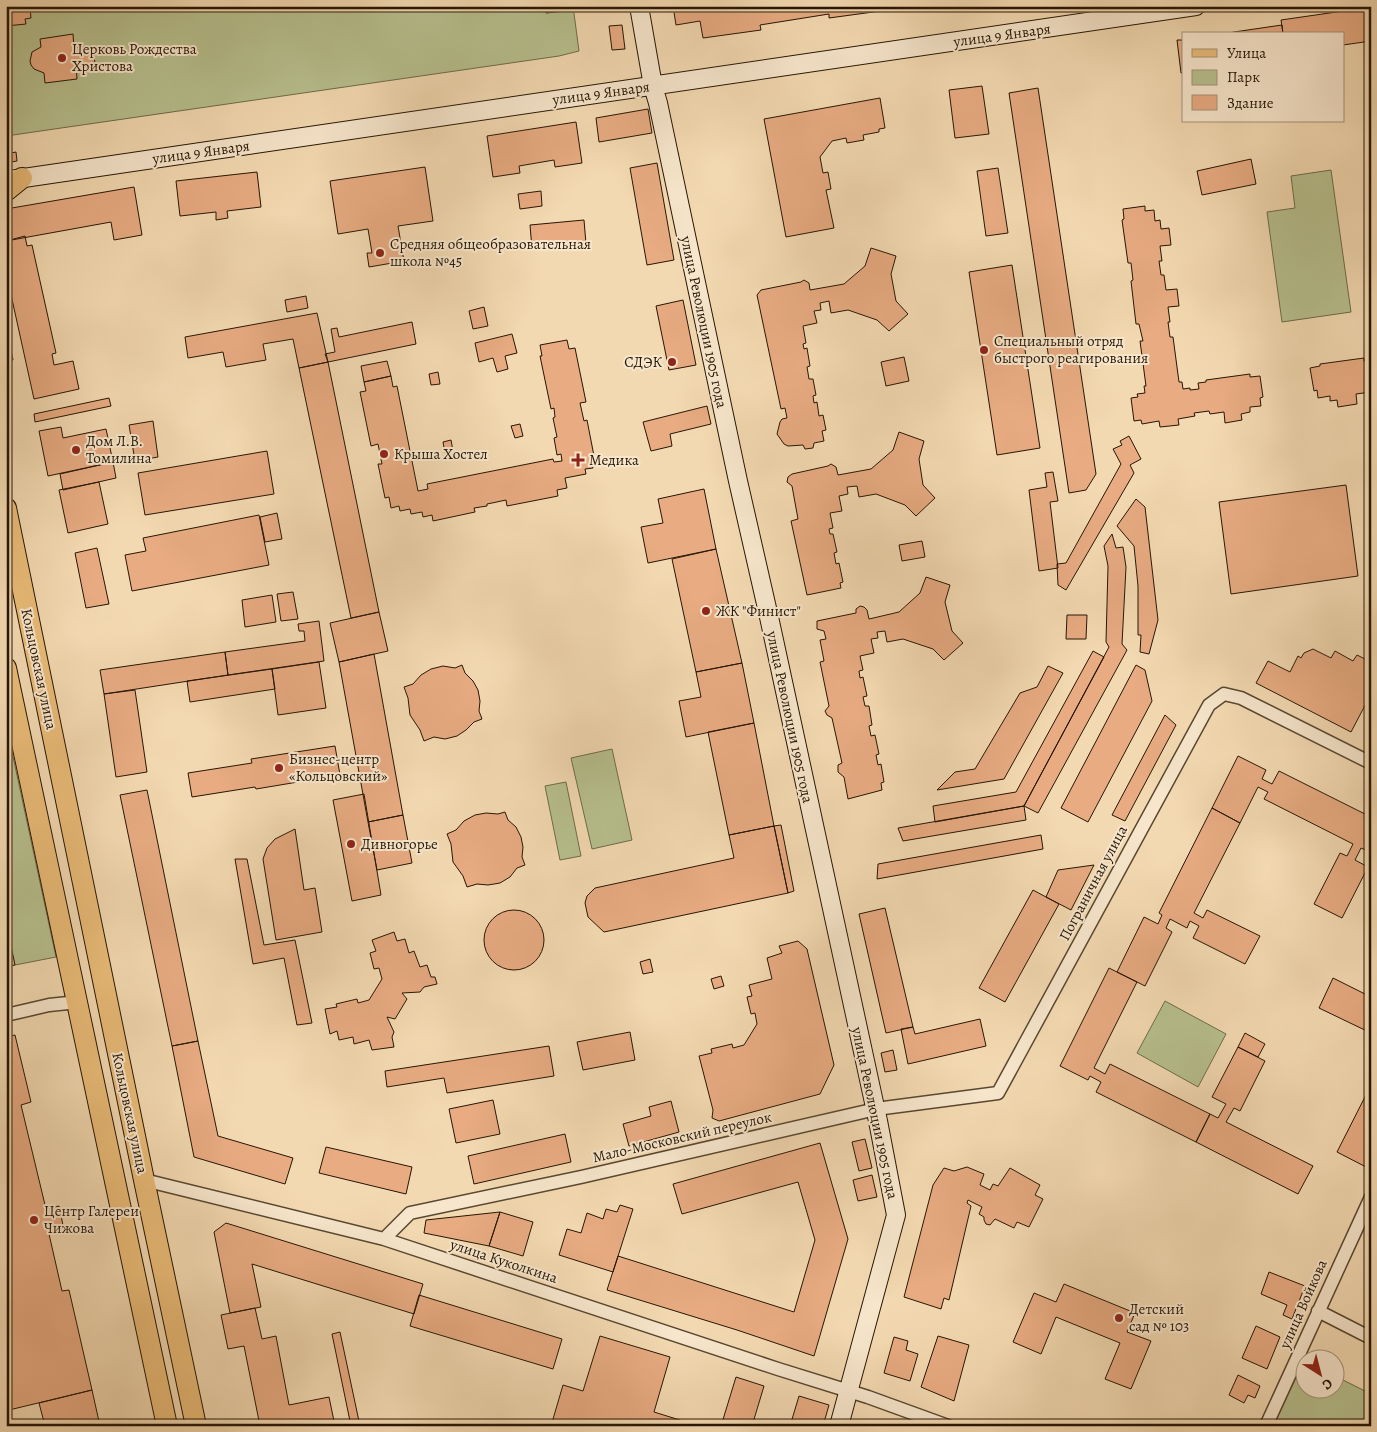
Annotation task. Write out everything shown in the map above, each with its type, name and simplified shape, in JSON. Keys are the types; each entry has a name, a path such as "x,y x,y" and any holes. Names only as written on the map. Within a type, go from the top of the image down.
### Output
{"main road":[{"path":"6,191 14,180"},
{"name":"Кольцовская улица","path":"6,508 196,1426"},
{"name":"Кольцовская улица","path":"6,668 167,1426"},
{"path":"35,806 50,797 66,800"}],"street":[{"name":"улица Революции 1905 года","path":"639,6 653,86 876,1109 896,1215 839,1426"},
{"name":"улица 9 Января","path":"14,180 1193,7"},
{"name":"Пограничная улица","path":"998,1093 1209,705 1224,694 1241,698 1371,762"},
{"path":"6,1015 49,1005 78,1002"},
{"name":"Мало-Московский переулок","path":"384,1239 410,1212 581,1177 876,1109 998,1093"},
{"name":"улица Куколкина","path":"144,1180 384,1239 948,1426"},
{"name":"улица Войкова","path":"1266,1426 1348,1242 1371,1197"},
{"path":"1318,1311 1371,1338"}],"green space":[{"path":"6,6 573,6 579,51 559,56 6,136"},
{"path":"1331,170 1351,312 1282,322 1267,212 1295,208 1291,176"},
{"path":"6,724 56,957 15,965 6,927"},
{"path":"612,749 632,840 592,849 571,758"},
{"path":"566,782 581,856 560,860 545,786"},
{"path":"1165,1001 1226,1034 1198,1087 1137,1053"},
{"path":"1344,1380 1371,1394 1371,1426 1273,1426 1294,1382 1294,1400 1344,1400"}],"building":[{"path":"6,6 30,7 31,18 25,19 26,24 6,26"},
{"path":"545,6 571,6 564,11 546,13"},
{"path":"673,6 702,6 702,8 712,6 887,6 888,10 829,18 829,14 760,25 761,30 703,38 700,21 676,25"},
{"path":"1371,7 1371,41 1344,45 1344,32 1283,32 1281,20"},
{"path":"622,25 625,49 612,50 609,26"},
{"path":"1282,25 1283,32 1234,32"},
{"name":"Церковь Рождества Христова","path":"73,34 74,48 92,46 95,63 76,65 77,79 45,83 44,73 34,69 31,65 32,52 41,47 40,39"},
{"path":"1177,40 1182,40 1181,73"},
{"path":"982,86 989,134 955,138 949,90"},
{"path":"1038,88 1096,474 1086,490 1069,493 1009,93"},
{"path":"880,98 885,128 879,129 879,132 863,135 864,140 847,143 846,138 832,141 820,157 823,173 828,172 831,189 826,190 834,228 786,237 764,119"},
{"path":"648,109 652,133 599,142 596,118"},
{"path":"576,122 582,163 555,167 554,160 519,166 520,173 493,177 487,136"},
{"path":"16,152 17,161 6,163 6,154"},
{"path":"1251,159 1256,184 1202,195 1197,171"},
{"path":"657,163 674,260 647,265 630,168"},
{"path":"425,167 433,221 398,226 404,261 369,267 367,253 372,253 368,229 338,234 330,181"},
{"path":"998,168 1008,233 986,236 977,171"},
{"path":"257,172 261,207 227,211 228,218 216,220 216,212 180,216 176,181"},
{"path":"1371,176 1371,222 1366,186 1368,185 1367,177"},
{"path":"134,187 142,235 114,240 111,222 6,241 6,209"},
{"path":"541,191 542,206 520,209 518,194"},
{"path":"1145,206 1145,211 1154,210 1155,221 1160,220 1161,229 1169,228 1171,245 1160,246 1162,261 1159,261 1161,275 1164,275 1166,290 1177,289 1179,306 1168,307 1170,322 1168,322 1170,337 1173,337 1179,382 1182,382 1183,389 1190,388 1190,390 1199,389 1198,383 1206,382 1206,380 1250,374 1250,377 1260,376 1263,397 1260,398 1261,406 1250,407 1250,412 1241,414 1242,420 1225,423 1224,412 1210,414 1209,411 1194,413 1195,416 1178,419 1179,425 1160,427 1159,421 1142,424 1141,420 1134,421 1131,398 1138,397 1137,394 1145,393 1144,386 1146,386 1140,341 1143,341 1139,324 1136,324 1131,263 1128,263 1122,220 1124,219 1123,209"},
{"path":"584,220 586,244 532,249 530,225"},
{"path":"25,236 27,246 32,245 56,353 52,354 54,365 73,361 79,389 34,399 6,272 6,241"},
{"path":"871,248 896,256 891,274 896,301 908,314 889,331 877,320 848,310 831,313 829,301 820,303 821,310 814,311 817,323 803,326 806,343 803,344 804,349 807,348 810,366 807,367 809,379 813,379 816,395 813,396 814,403 817,402 819,416 823,415 826,430 822,431 824,441 814,443 813,448 805,449 803,445 788,446 784,444 777,434 780,422 782,419 787,418 785,408 781,409 757,295 761,290 804,280 809,283 810,290 844,284 865,266"},
{"path":"1012,265 1040,448 997,455 969,272"},
{"path":"306,296 308,308 287,312 285,300"},
{"path":"683,300 696,365 669,370 656,306"},
{"path":"484,307 488,326 473,329 469,311"},
{"path":"317,313 328,362 299,368 293,339 263,344 266,360 226,367 223,352 188,358 185,337"},
{"path":"412,322 416,344 328,362 325,354 335,352 331,329 337,328 339,337"},
{"path":"512,334 517,353 505,356 508,369 497,372 493,358 479,362 475,343"},
{"path":"567,340 569,349 575,348 586,402 580,403 584,421 587,420 594,456 591,456 593,468 585,469 586,474 565,478 567,488 557,490 558,496 507,506 506,500 474,508 475,512 433,521 432,515 423,517 422,512 411,514 410,509 400,511 399,506 391,508 389,497 385,498 378,464 382,464 378,444 371,446 360,392 366,391 364,382 391,376 393,387 397,386 418,491 428,489 427,484 553,459 554,462 562,461 561,454 557,455 554,438 557,437 553,418 555,417 554,408 551,409 540,356 542,356 540,345"},
{"path":"11,350 13,360 6,362 6,351"},
{"path":"904,357 909,381 886,386 881,362"},
{"path":"1364,358 1364,361 1371,360 1371,392 1356,394 1357,404 1338,407 1337,400 1330,401 1330,396 1318,398 1317,390 1314,391 1310,368 1320,366 1320,364"},
{"path":"387,361 391,376 364,382 361,366"},
{"path":"328,362 379,612 351,618 299,368"},
{"path":"438,372 440,384 431,385 429,374"},
{"path":"109,398 111,406 35,422 34,414"},
{"path":"707,406 711,424 670,434 672,446 651,451 643,422"},
{"path":"153,421 158,457 135,461 129,425"},
{"path":"520,424 523,436 515,438 511,426"},
{"name":"Дом Л.В. Томилина","path":"61,427 63,438 106,429 113,462 48,476 39,431"},
{"path":"899,432 924,441 919,459 923,485 935,498 916,516 905,505 876,494 859,497 857,486 847,487 848,494 839,496 842,511 830,513 833,528 829,529 830,534 833,534 837,552 834,553 836,564 839,563 843,582 840,583 841,588 807,595 791,521 798,519 792,486 787,482 788,477 792,474 831,464 836,467 838,475 871,469 893,450"},
{"path":"1129,436 1141,459 1130,465 1134,473 1066,590 1058,585 1057,564 1066,563 1121,464 1113,449 1122,445 1120,441"},
{"path":"451,440 453,451 445,453 443,442"},
{"path":"267,451 274,494 145,515 138,473"},
{"path":"113,462 116,478 63,490 60,474"},
{"path":"1053,472 1058,501 1050,502 1058,568 1039,571 1029,490 1047,487 1045,473"},
{"path":"99,482 108,524 68,533 59,490"},
{"path":"1346,485 1358,576 1231,594 1219,502"},
{"path":"704,489 716,549 648,563 641,527 663,523 658,499"},
{"path":"1136,499 1145,507 1158,620 1149,654 1140,652 1141,635 1138,635 1138,586 1134,546 1117,526"},
{"path":"277,513 282,539 265,542 260,517"},
{"path":"259,515 269,565 132,591 125,555 146,551 143,538"},
{"path":"1112,534 1116,548 1123,547 1126,567 1122,644 1127,650 1038,813 1024,806 1109,647 1106,642 1108,566 1104,546"},
{"path":"922,541 925,557 902,561 899,545"},
{"path":"97,548 109,604 86,608 75,553"},
{"name":"ЖК \"Финист\"","path":"716,549 742,663 696,672 672,559"},
{"path":"926,577 950,585 945,602 952,631 963,643 944,660 933,649 903,639 887,642 885,631 877,632 878,638 871,639 874,653 860,656 863,670 859,671 860,678 863,677 867,696 863,697 865,706 869,706 872,725 869,726 871,736 875,735 879,754 876,755 878,765 881,764 884,782 881,783 882,790 848,799 844,777 838,772 838,765 842,763 832,718 825,711 829,706 820,662 824,661 820,640 826,639 824,631 817,629 817,621 856,613 856,609 860,606 867,610 869,619 899,612 920,593"},
{"path":"293,592 298,619 281,621 277,594"},
{"path":"272,595 276,622 245,627 242,600"},
{"path":"379,612 388,651 339,662 330,623"},
{"path":"1067,615 1087,615 1086,639 1066,639"},
{"path":"319,621 324,661 228,675 225,652 305,641 304,631 299,631 298,624"},
{"path":"1313,649 1331,658 1335,651 1353,661 1357,655 1371,662 1371,694 1351,732 1256,683 1268,661 1290,672 1298,656 1301,658 1304,653"},
{"path":"1093,651 1104,657 1024,806 935,822 933,806 1016,792"},
{"path":"225,652 228,675 104,694 100,670"},
{"path":"374,654 403,815 368,822 339,662"},
{"path":"319,662 326,708 278,715 272,669"},
{"name":"ЖК \"Финист\"","path":"742,663 754,723 686,737 679,701 701,697 696,672"},
{"path":"462,665 465,673 478,690 479,711 482,719 474,722 457,736 445,739 434,737 424,741 420,730 410,715 408,698 404,687 413,684 421,675 431,669 443,666 455,668"},
{"path":"1136,665 1145,670 1152,701 1088,822 1061,808"},
{"path":"1048,666 1063,673 1004,779 937,790 955,772 975,769 1020,693 1037,687"},
{"path":"272,669 275,689 190,702 187,681"},
{"path":"135,690 147,772 116,777 104,694"},
{"path":"1165,715 1176,725 1125,821 1112,815"},
{"path":"754,723 774,826 729,835 708,732"},
{"name":"Бизнес-центр «Кольцовский»","path":"335,746 340,775 192,797 188,773 252,763 251,759"},
{"path":"1238,756 1266,770 1262,779 1272,784 1279,771 1371,817 1371,846 1368,851 1361,848 1355,860 1368,867 1342,918 1314,904 1340,853 1347,856 1353,844 1264,799 1268,792 1258,787 1240,823 1212,808"},
{"path":"147,790 198,1041 172,1046 120,795"},
{"path":"364,794 381,895 352,901 333,800"},
{"path":"1024,806 1026,820 903,841 898,828"},
{"path":"1212,808 1240,823 1194,913 1203,918 1207,910 1260,936 1245,964 1193,938 1199,926 1190,921 1187,928 1170,919 1166,928 1172,932 1145,986 1117,972 1144,917 1158,924 1162,915 1159,913"},
{"path":"505,812 508,820 516,827 521,837 522,857 525,865 517,868 510,877 500,883 477,884 467,887 463,876 453,862 451,844 447,834 456,830 464,821 475,815"},
{"path":"403,815 412,863 377,870 368,822"},
{"path":"781,825 794,891 788,893 774,826"},
{"path":"774,826 788,893 604,932 588,917 585,903 587,896 595,888 734,858 729,835"},
{"path":"295,829 304,890 315,888 322,932 276,940 263,859 267,848 275,839"},
{"path":"1041,835 1043,849 877,879 878,864"},
{"path":"235,859 247,859 264,945 295,940 312,1023 297,1025 284,958 253,964"},
{"path":"1094,865 1071,910 1046,897 1058,870"},
{"path":"1033,890 1059,904 1005,1002 979,988"},
{"path":"885,908 913,1027 886,1033 859,914"},
{"path":"508,910 520,910 531,915 539,923 544,934 542,952 531,965 520,970 508,970 497,965 489,957 484,946 484,934 489,923 497,915"},
{"path":"394,932 397,941 405,939 409,953 414,951 420,967 427,965 431,977 435,977 437,984 424,987 420,992 402,993 407,999 395,1019 387,1017 394,1032 392,1037 394,1047 372,1050 369,1040 354,1044 353,1037 339,1040 337,1031 330,1034 325,1009 337,1007 336,1004 357,999 358,1003 369,1000 382,979 379,968 374,969 370,953 376,951 372,940"},
{"path":"10,941 15,965 6,967 6,942"},
{"path":"798,941 807,949 834,1065 820,1094 719,1121 712,1118 713,1110 699,1056 712,1053 711,1049 732,1044 733,1048 744,1045 757,1024 755,1013 751,1014 747,997 752,996 749,985 772,979 767,958 782,953 779,946"},
{"path":"650,959 653,972 643,974 640,962"},
{"path":"1109,968 1137,982 1094,1068 1105,1074 1110,1064 1210,1114 1196,1142 1096,1092 1101,1082 1090,1076 1088,1080 1060,1066"},
{"path":"721,976 724,986 714,989 711,979"},
{"path":"1333,978 1371,997 1371,1033 1319,1008"},
{"path":"980,1019 986,1046 908,1064 901,1029 913,1027 915,1034"},
{"path":"630,1032 635,1060 583,1070 577,1042"},
{"path":"1245,1033 1265,1044 1258,1057 1238,1047"},
{"name":"Центр Галереи Чижова","path":"15,1035 31,1102 21,1105 46,1209 59,1206 64,1230 49,1234 62,1291 69,1290 92,1390 9,1410 6,1409 6,1037"},
{"path":"198,1041 218,1136 293,1158 285,1184 194,1157 172,1046"},
{"path":"549,1046 554,1076 447,1093 444,1078 387,1087 385,1071"},
{"path":"1238,1047 1265,1061 1240,1111 1234,1108 1226,1122 1313,1166 1298,1194 1196,1142 1210,1114 1218,1118 1226,1104 1212,1097"},
{"path":"893,1050 897,1070 885,1072 881,1053"},
{"path":"1371,1085 1371,1163 1368,1168 1337,1152"},
{"path":"493,1100 500,1134 456,1143 449,1109"},
{"path":"671,1101 679,1132 629,1146 623,1124 651,1116 649,1107"},
{"path":"565,1134 571,1162 474,1184 468,1156"},
{"path":"865,1139 872,1168 859,1171 852,1142"},
{"path":"820,1143 848,1239 814,1356 607,1290 618,1256 794,1312 815,1240 798,1182 682,1214 673,1184"},
{"path":"326,1147 412,1167 406,1194 319,1173"},
{"path":"967,1167 984,1174 980,1185 990,1190 993,1184 998,1186 1010,1168 1040,1185 1035,1195 1043,1199 1029,1227 1017,1222 1014,1228 995,1219 990,1225 986,1224 984,1217 979,1214 982,1207 968,1200 967,1203 971,1206 949,1300 944,1298 941,1309 904,1297 933,1185 944,1168 954,1171"},
{"path":"872,1175 877,1197 858,1201 853,1180"},
{"path":"620,1205 633,1209 613,1272 559,1255 567,1229 581,1233 587,1213 603,1219 606,1209 617,1212"},
{"path":"500,1212 489,1246 424,1233 426,1220"},
{"path":"500,1212 533,1222 523,1256 489,1246"},
{"path":"226,1223 423,1284 414,1314 252,1264 261,1307 230,1313 214,1232"},
{"path":"1269,1272 1305,1286 1292,1319 1283,1315 1287,1305 1261,1294"},
{"path":"1064,1284 1135,1313 1127,1332 1151,1341 1131,1389 1105,1379 1120,1343 1056,1317 1041,1354 1013,1342 1034,1293 1056,1302"},
{"path":"419,1295 562,1339 553,1369 410,1326"},
{"path":"255,1308 262,1339 276,1336 289,1405 329,1397 335,1426 260,1426 244,1346 228,1349 221,1315"},
{"path":"1256,1326 1280,1337 1267,1369 1242,1358"},
{"path":"340,1332 360,1426 351,1426 332,1334"},
{"path":"600,1336 670,1357 654,1412 699,1426 551,1426 563,1385 583,1391"},
{"path":"938,1336 969,1345 954,1401 921,1387"},
{"path":"894,1337 908,1341 906,1350 918,1354 910,1381 884,1373"},
{"path":"1238,1375 1260,1386 1255,1398 1248,1395 1244,1403 1229,1395"},
{"path":"736,1377 764,1386 752,1426 721,1426"},
{"path":"92,1390 100,1426 45,1426 39,1403"},
{"path":"799,1396 829,1405 823,1426 790,1426"}],"place":[{"name":"Церковь Рождества Христова","path":"62,58"},
{"name":"Средняя общеобразовательная школа №45","path":"380,253"},
{"name":"Специальный отряд быстрого реагирования","path":"984,350"},
{"name":"СДЭК","path":"672,362"},
{"name":"Дом Л.В. Томилина","path":"76,450"},
{"name":"Крыша Хостел","path":"384,454"},
{"name":"Медика","path":"578,460"},
{"name":"ЖК \"Финист\"","path":"706,611"},
{"name":"Бизнес-центр «Кольцовский»","path":"279,768"},
{"name":"Дивногорье","path":"351,844"},
{"name":"Центр Галереи Чижова","path":"34,1220"},
{"name":"Детский сад № 103","path":"1119,1318"}]}
